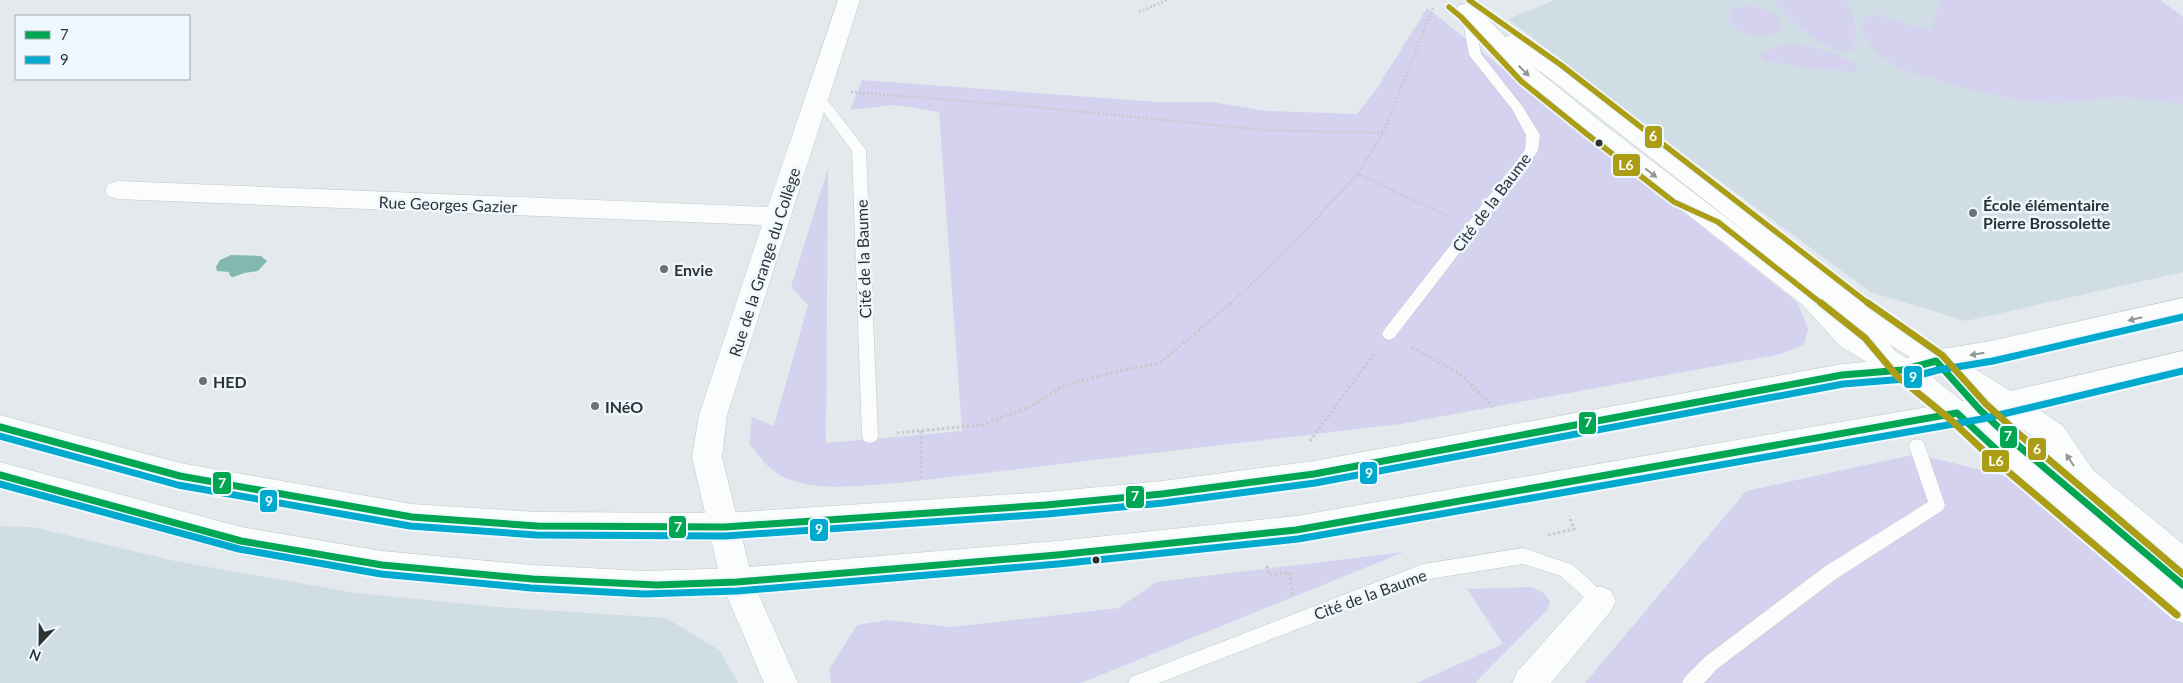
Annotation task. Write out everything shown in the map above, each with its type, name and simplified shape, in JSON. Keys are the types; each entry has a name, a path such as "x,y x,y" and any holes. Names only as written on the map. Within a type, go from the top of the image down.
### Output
{"main road":[{"name":"Rue de la Grange du Collège","path":"737,582 706,456 713,415 849,0"},
{"path":"1461,5 1527,74 1813,299 1850,338 1903,370 1981,408 2054,435 2082,479 2183,563"},
{"path":"1461,5 1556,72 1886,328 1936,361 1981,408 1998,451 2183,608"},
{"name":"Rue Georges Gazier","path":"117,190 779,217"},
{"path":"0,427 180,476 412,517 537,526 725,527 1046,505 1162,494 1314,474 1842,375 1903,370 1936,361 1991,352 2183,308"},
{"path":"0,475 241,541 382,565 532,579 644,585 737,582 1057,555 1296,530 1981,408 2044,396 2183,362"},
{"path":"737,582 781,683"},
{"path":"1529,683 1600,601"}],"lane":[{"name":"Cité de la Baume","path":"1389,334 1532,151 1533,135 1517,107 1475,55 1461,5"},
{"name":"Cité de la Baume","path":"818,96 859,150 870,436"},
{"path":"1981,408 2014,442 2183,584"},
{"path":"1691,683 1711,662 1830,573 1937,505 1917,446"},
{"name":"Cité de la Baume","path":"1137,683 1423,572 1523,556 1567,570 1600,601"}],"path":[{"path":"1139,12 1167,0"},
{"path":"870,436 981,425 1030,407 1063,386 1118,371 1160,363 1213,320 1285,252 1358,174 1383,132 1433,8"},
{"path":"845,92 1026,106 1265,130 1383,132"},
{"path":"1358,174 1472,227"},
{"path":"1283,478 1389,334 1460,374 1519,435"},
{"path":"921,431 921,480"},
{"path":"1549,534 1574,529 1569,516"},
{"path":"1266,558 1269,575 1289,572 1299,621"}],"shaded area":[{"name":"École élémentaire Pierre Brossolette","path":"1555,0 2160,0 2183,17 2183,272 1966,321 1870,292 1685,155 1508,19"},
{"path":"1772,0 1845,0 1855,23 1854,49 1845,52 1823,44 1798,26"},
{"path":"1940,0 2160,0 2183,17 2183,104 2126,97 2049,103 2018,100 1956,86 1902,69 1888,61 1869,43 1862,29 1862,21 1871,13 1930,31"},
{"path":"1747,5 1768,11 1777,17 1782,27 1779,32 1754,35 1737,29 1731,24 1729,17 1731,9"},
{"path":"1427,8 1798,303 1808,329 1804,344 1781,354 1400,424 899,483 839,487 809,485 781,476 772,470 749,443 752,417 774,426 808,305 791,287 828,168 826,443 962,431 939,112 895,105 850,110 862,80 1158,102 1211,102 1267,111 1357,114 1377,88"},
{"path":"1788,44 1814,47 1855,63 1858,70 1855,72 1815,69 1767,61 1762,58 1761,54 1775,47"},
{"path":"231,255 261,256 267,261 258,271 233,277 230,276 229,272 217,271 216,267 220,260"},
{"path":"1917,454 2017,479 2183,618 2183,683 1585,683 1746,491"},
{"path":"0,526 33,527 175,561 355,593 497,607 666,618 719,650 738,683 0,683"},
{"path":"1404,552 1081,683 831,683 829,670 857,625 887,620 951,627 1119,608 1156,582"},
{"path":"1532,587 1544,593 1550,602 1547,610 1475,683 1417,683 1503,644 1467,589"}],"transit line":[{"name":"6","path":"1469,0 1561,65 1891,321 1942,355 1986,404 2020,435 2183,574"},
{"name":"L6","path":"1449,7 1461,17 1521,81 1588,135 1674,202 1718,222 1865,338 1897,376 1951,420 1985,452 2177,615"},
{"name":"9","path":"0,436 178,485 410,526 537,535 725,536 1047,514 1163,503 1315,483 1843,384 1905,379 1938,370 1993,361 2183,317"},
{"name":"7","path":"0,427 180,476 412,517 537,526 725,527 1046,505 1162,494 1314,474 1842,375 1903,370 1936,361 1980,410 2014,442 2183,585"},
{"name":"9","path":"0,484 239,549 381,574 531,588 644,594 737,591 1058,564 1298,539 1982,419 2183,371"},
{"name":"7","path":"0,475 241,541 382,565 532,579 657,585 737,582 1057,555 1296,530 1957,413 2000,453"}],"place":[{"name":"École élémentaire Pierre Brossolette","path":"1973,213"},
{"name":"Envie","path":"664,269"},
{"name":"HED","path":"203,381"},
{"name":"INéO","path":"595,406"}]}
